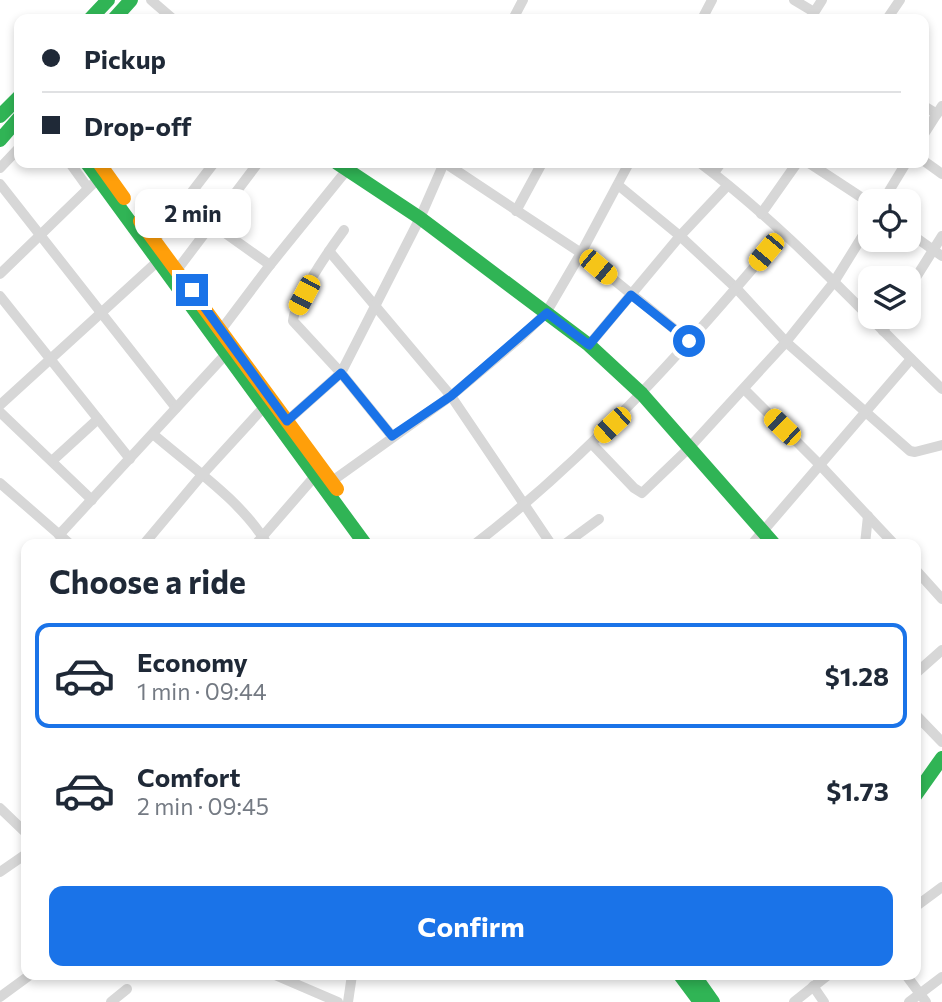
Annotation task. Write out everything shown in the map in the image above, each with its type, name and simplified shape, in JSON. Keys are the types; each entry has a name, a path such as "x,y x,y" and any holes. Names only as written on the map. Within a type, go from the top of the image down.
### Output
{"main road":[{"path":"95,14 108,0"},
{"path":"118,14 131,0"},
{"path":"0,116 14,101"},
{"path":"0,141 14,124"},
{"path":"88,168 93,183 158,261 264,407 373,539"},
{"path":"103,168 287,421 362,539"},
{"path":"344,168 421,218 589,345 642,394 769,539"},
{"path":"921,788 941,761"},
{"path":"694,980 700,1002"},
{"path":"695,980 713,1002"}],"street":[{"path":"151,0 167,14"},
{"path":"794,0 810,14"},
{"path":"929,126 939,110"},
{"path":"0,168 14,153"},
{"path":"0,274 93,183 76,168"},
{"path":"155,240 210,168"},
{"path":"177,270 254,168"},
{"path":"221,330 341,168"},
{"path":"287,421 341,373 421,218 443,168"},
{"path":"452,168 581,253 689,341"},
{"path":"516,211 539,168"},
{"path":"265,539 323,481 451,396 547,313 626,168"},
{"path":"708,168 834,282 942,389"},
{"path":"715,173 718,168"},
{"path":"761,214 793,168"},
{"path":"817,168 858,195"},
{"path":"890,189 903,168"},
{"path":"0,184 176,408"},
{"path":"618,185 680,236 736,288 786,342 911,452 942,446"},
{"path":"589,345 680,236 727,186"},
{"path":"211,223 270,265"},
{"path":"344,230 329,251 295,312 293,321 341,373 392,436"},
{"path":"481,539 525,505 642,394 782,234"},
{"path":"921,273 937,253 942,236"},
{"path":"921,241 937,253"},
{"path":"592,443 634,488 642,492 688,449 786,342 834,282 858,243"},
{"path":"329,251 451,396 548,539"},
{"path":"0,405 158,261"},
{"path":"0,296 130,458"},
{"path":"59,535 226,355"},
{"path":"757,539 911,359"},
{"path":"744,389 889,539"},
{"path":"148,539 264,407"},
{"path":"0,412 92,500"},
{"path":"52,461 98,419"},
{"path":"153,434 245,514 260,539"},
{"path":"0,482 64,539"},
{"path":"866,539 868,516"},
{"path":"572,539 599,519"},
{"path":"921,576 942,600"},
{"path":"934,590 942,582"},
{"path":"921,669 942,650"},
{"path":"921,720 942,742"},
{"path":"0,808 21,829"},
{"path":"0,872 21,857"},
{"path":"921,903 942,887"},
{"path":"909,1002 923,998 942,976"},
{"path":"0,997 23,980"},
{"path":"287,980 338,1002"},
{"path":"348,1002 351,980"},
{"path":"794,1002 821,980"},
{"path":"910,980 923,998"},
{"path":"813,986 824,1002"},
{"path":"111,1002 127,989"}],"traffic: fast":[{"path":"95,14 108,0"},
{"path":"118,14 131,0"},
{"path":"0,116 14,102"},
{"path":"0,140 14,124"},
{"path":"91,168 361,539"},
{"path":"345,168 420,218 589,345 642,394 770,539"},
{"path":"921,788 942,758"},
{"path":"684,980 700,1002"},
{"path":"698,980 713,1002"}],"traffic: slow":[{"path":"103,168 124,198"},
{"path":"140,221 337,489"}],"route":[{"path":"192,290 287,421 341,373 392,436 451,396 547,313 589,345 631,295 689,341"}]}
